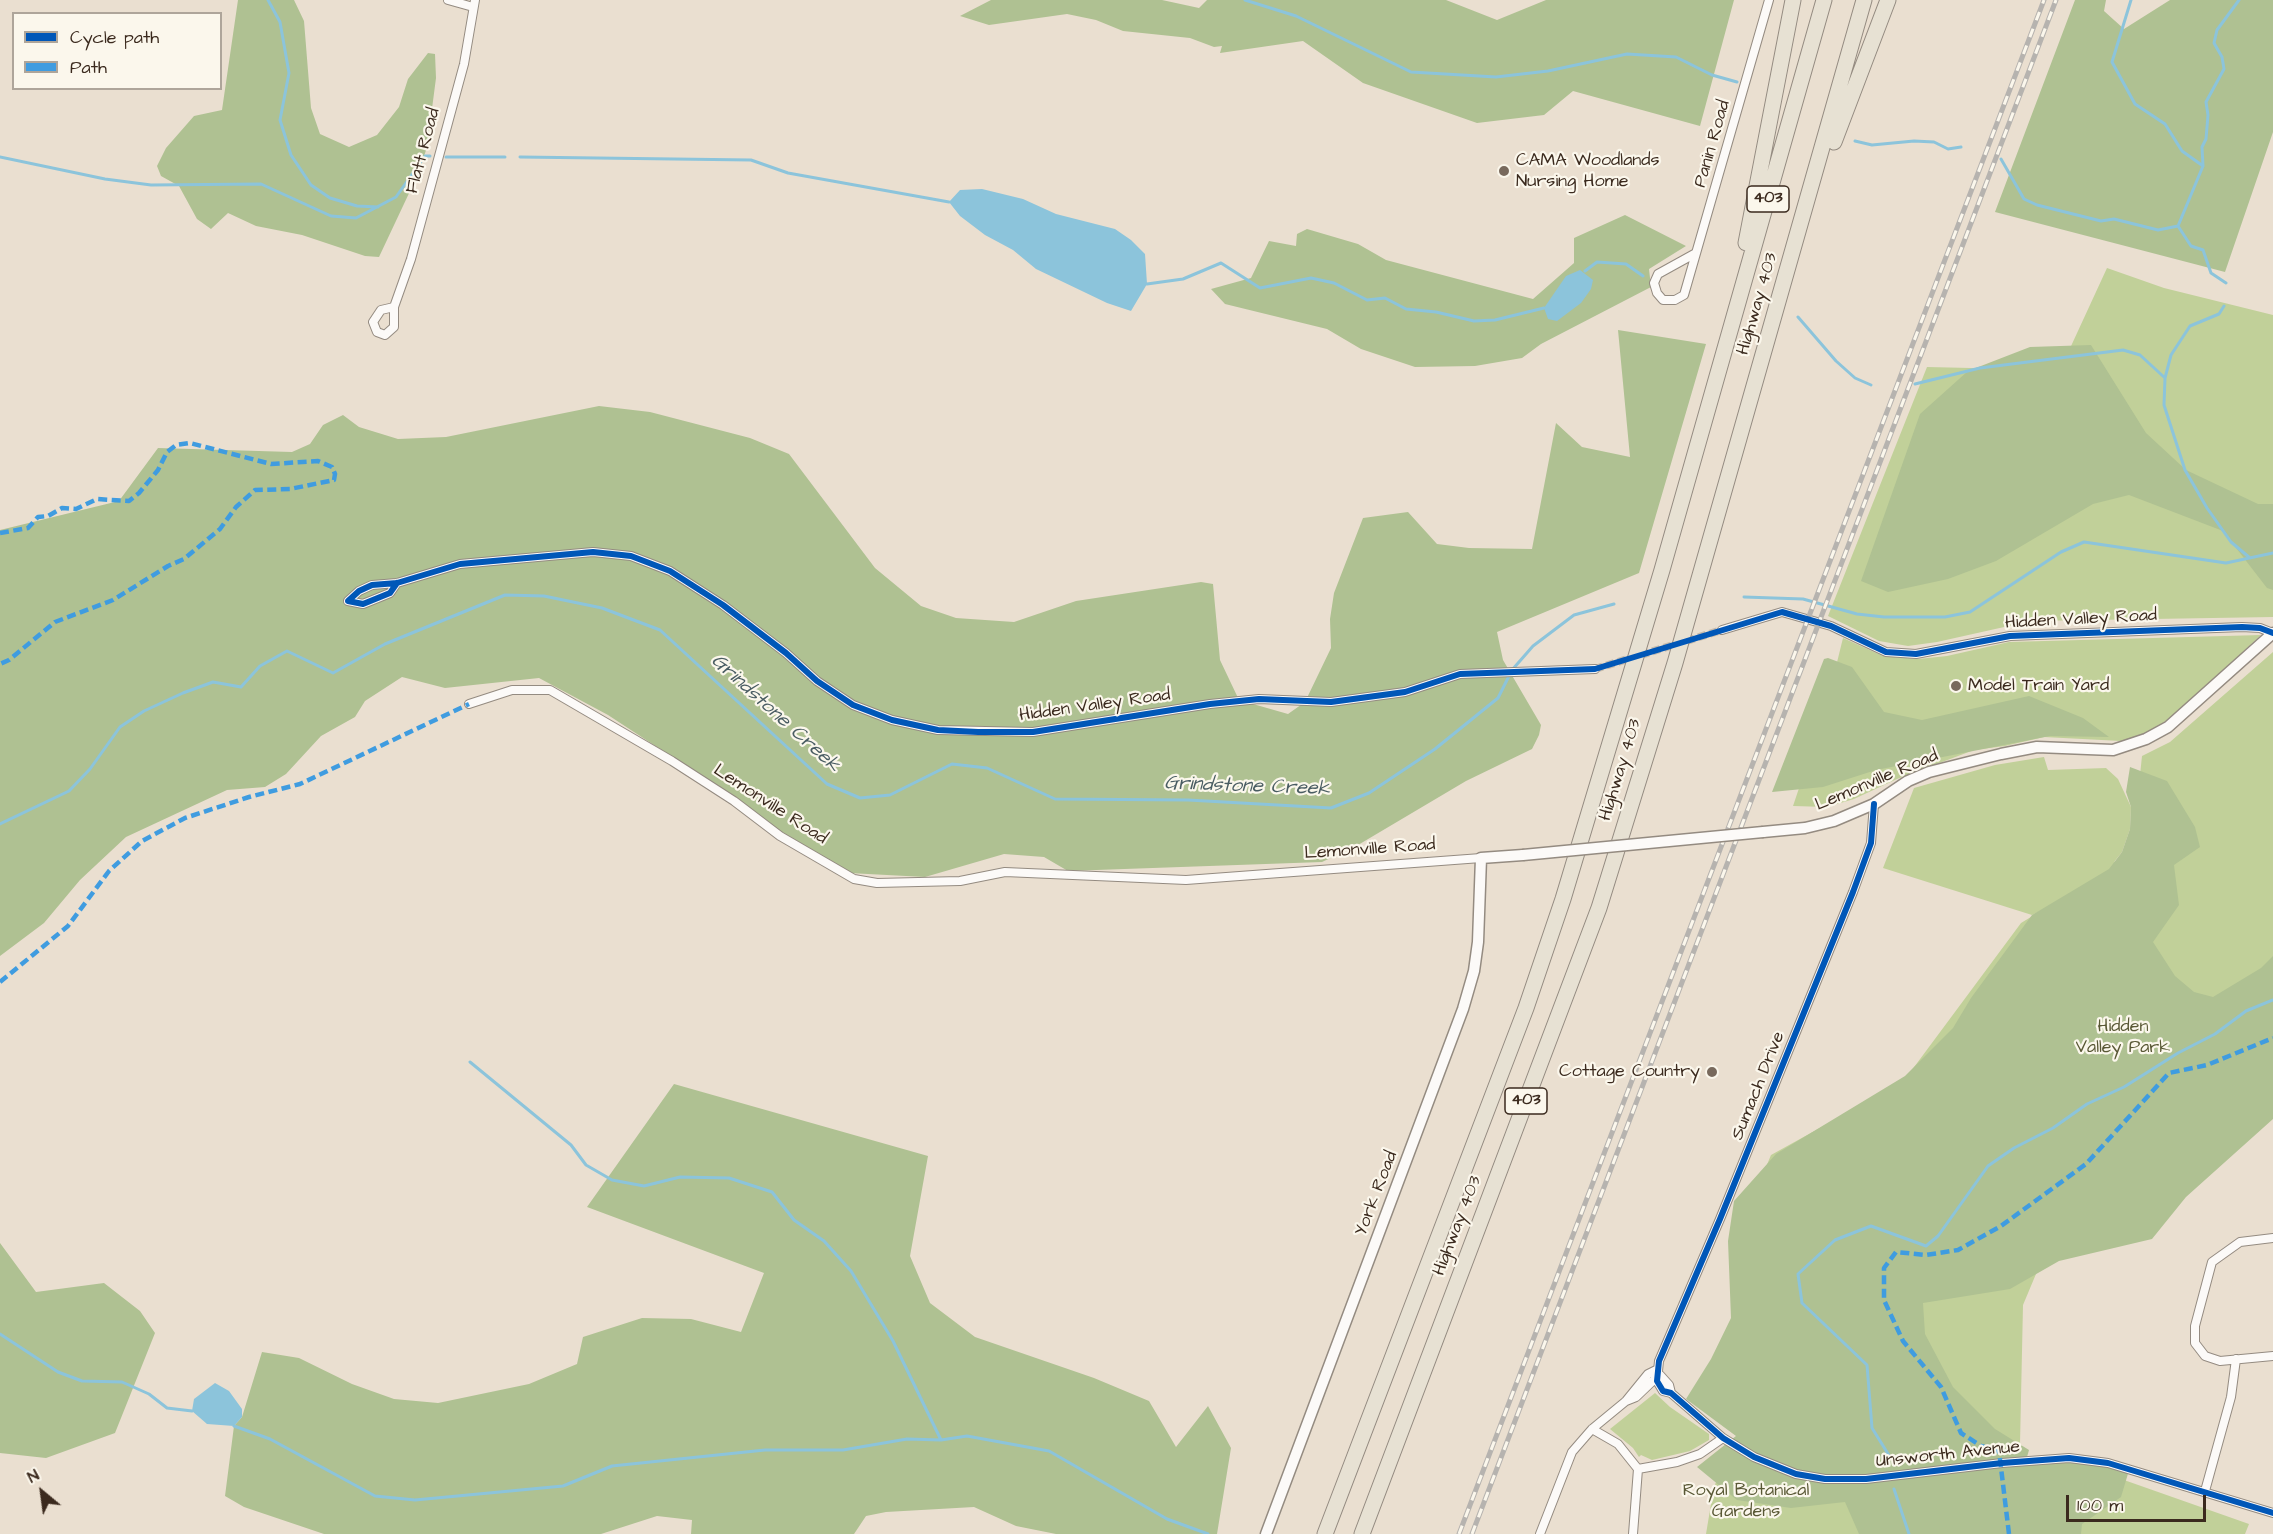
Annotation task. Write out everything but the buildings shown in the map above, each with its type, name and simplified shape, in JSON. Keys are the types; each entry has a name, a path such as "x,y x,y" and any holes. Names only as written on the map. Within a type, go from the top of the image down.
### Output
{"highway":[{"path":"1712,398 1760,178 1793,0"},
{"name":"Highway 403","path":"1324,1534 1526,1008 1563,899 1712,398 1824,0"},
{"name":"Highway 403","path":"1362,1534 1599,908 1675,663 1864,0"},
{"path":"1789,266 1888,0"}],"street":[{"path":"448,0 474,4"},
{"name":"Panin Road","path":"1696,253 1658,274 1654,283 1657,293 1663,300 1675,300 1684,295 1769,0"},
{"name":"Flatt Road","path":"394,307 411,259 464,64 474,4"},
{"name":"Hidden Valley Road","path":"397,582 390,593 363,604 348,601 359,591 372,585 397,582 460,564 593,552 631,556 670,571 723,605 786,653 817,681 853,705 892,720 938,730 1033,732 1210,704 1259,699 1331,702 1405,692 1460,674 1595,669"},
{"name":"Hidden Valley Road","path":"1722,630 1782,612 1831,626 1886,652 1916,654 2010,636 2242,627 2260,628 2273,633"},
{"name":"Lemonville Road","path":"469,704 512,690 550,690 672,761 734,801 780,836 854,879 877,883 960,881 1005,872 1186,880 1523,855 1805,828 1834,821 1874,804 1908,782 1929,772 2001,753 2037,747 2113,750 2146,739 2168,727 2273,633"},
{"name":"Sumach Drive","path":"1659,1372 1659,1360 1729,1197 1872,843 1874,804"},
{"name":"York Road","path":"1266,1534 1463,1010 1474,971 1478,942 1481,858"},
{"path":"2273,1238 2240,1242 2224,1250 2212,1262 2206,1276 2195,1326 2195,1343 2205,1356 2220,1361 2273,1356"},
{"path":"2205,1491 2231,1398 2236,1359"},
{"path":"1540,1534 1572,1452 1592,1429 1626,1401 1636,1397 1659,1372"},
{"name":"Unsworth Avenue","path":"1659,1372 1658,1381 1663,1391 1671,1393 1724,1438 1754,1457 1796,1474 1825,1479 1884,1477 2069,1458 2108,1463 2273,1513"},
{"path":"1592,1429 1618,1444 1638,1469 1633,1534"},
{"path":"1638,1469 1684,1460 1700,1454 1724,1438"}],"green space":[{"path":"238,0 294,0 304,21 311,108 320,134 349,147 377,135 399,107 408,79 428,53 435,54 436,78 427,147 419,172 379,257 365,256 302,235 256,226 228,213 211,229 197,219 179,186 161,176 157,166 166,148 194,116 222,110"},
{"path":"991,0 1162,0 1199,8 1207,0 1446,0 1497,20 1546,0 1734,0 1700,126 1573,91 1544,115 1477,123 1363,83 1303,41 1220,53 1222,46 1214,47 1190,38 1123,31 1096,20 1067,14 989,25 960,16"},
{"path":"2075,0 2106,0 2104,11 2124,29 2170,0 2273,0 2273,132 2225,272 1995,212"},
{"path":"1625,215 1686,246 1649,269 1651,287 1541,344 1522,358 1475,366 1415,367 1361,349 1327,329 1225,304 1211,289 1251,278 1269,241 1296,246 1297,234 1307,229 1358,244 1386,260 1533,299 1574,263 1574,238"},
{"path":"2107,268 2164,288 2273,315 2273,617 2031,621 1937,642 1908,646 1879,641 1828,616 1927,367 2060,370"},
{"path":"1618,330 1706,344 1639,573 1497,632 1503,660 1541,725 1532,749 1466,781 1358,845 1322,862 1068,871 1044,857 1004,854 925,877 849,873 805,852 718,787 608,715 539,678 445,688 402,677 365,701 355,717 321,736 286,774 265,787 227,790 126,837 80,880 44,923 0,956 0,530 119,501 158,448 292,452 310,444 323,425 343,415 359,427 398,439 446,437 599,406 650,412 750,438 789,454 875,568 921,606 956,618 1014,622 1076,601 1201,582 1213,584 1220,660 1239,700 1288,714 1305,702 1331,648 1330,619 1334,593 1363,518 1408,512 1437,544 1469,548 1532,549 1556,423 1582,447 1630,457"},
{"path":"2091,345 2146,433 2186,470 2258,504 2273,504 2273,590 2267,588 2223,531 2129,495 2093,504 1996,561 1948,579 1888,592 1861,581 1920,414 1968,371 2030,347"},
{"path":"2261,635 2184,707 2147,735 2121,741 2044,737 1974,750 1897,779 1854,799 1827,807 1793,806 1825,711 1843,638 1883,656 1918,659 1947,656 2009,642"},
{"name":"Hidden Valley Park","path":"2273,652 2273,1103 2041,1262 2023,1305 2020,1444 1824,1465 1733,1246 1771,1155 1903,1082 2021,923 2044,909 2032,915 1883,868 1914,788 1995,765 2044,757 2048,770 2106,768 2118,779 2131,807 2130,829 2122,852 2114,862 2132,852 2142,756 2170,742"},
{"path":"1828,658 1852,667 1884,712 1922,720 2029,696 2083,718 2109,737 2050,736 1876,770 1823,787 1772,792 1824,659"},
{"name":"Hidden Valley Park","path":"2130,767 2167,781 2195,827 2200,847 2174,865 2179,905 2153,942 2175,976 2194,992 2213,997 2261,968 2273,956 2273,1119 2186,1197 2152,1239 2059,1261 2010,1289 1923,1303 1925,1334 1953,1387 1995,1429 2029,1450 2027,1457 2041,1456 2130,1467 2121,1497 2082,1524 2081,1534 1859,1534 1845,1502 1791,1508 1737,1500 1697,1467 1736,1436 1686,1399 1711,1359 1731,1318 1728,1241 1734,1201 1776,1154 1905,1076 1953,1028 1971,998 2032,915 2109,869 2122,852 2130,829 2131,807 2126,792"},
{"path":"674,1084 928,1156 910,1256 930,1303 975,1337 1094,1378 1149,1401 1176,1447 1208,1406 1231,1448 1217,1534 1056,1534 1016,1526 974,1507 886,1512 866,1516 854,1534 691,1534 692,1520 657,1516 601,1534 324,1534 244,1507 225,1496 234,1426 242,1417 262,1352 299,1358 352,1384 394,1399 438,1403 529,1384 577,1364 583,1337 642,1318 691,1319 741,1332 764,1273 587,1207"},
{"path":"0,1243 36,1292 104,1283 140,1311 155,1333 115,1433 46,1458 0,1453"},
{"path":"1655,1393 1670,1407 1709,1434 1709,1440 1690,1451 1652,1460 1641,1455 1639,1457 1633,1448 1610,1429"},
{"name":"Royal Botanical Gardens","path":"1723,1470 2124,1480 2249,1524 2245,1534 1706,1534 1714,1486"}],"water":[{"path":"982,189 1023,199 1056,214 1115,229 1131,240 1145,254 1147,284 1131,311 1107,303 1036,269 1013,250 985,235 960,216 949,202 960,190"},
{"path":"1580,270 1593,280 1591,289 1581,303 1557,321 1548,319 1544,308 1566,276"},
{"path":"215,1383 229,1391 242,1409 242,1417 234,1426 207,1424 192,1411 194,1399"}],"waterway":[{"path":"268,0 280,22 289,73 280,120 291,155 311,185 330,198 357,206 378,207"},
{"path":"1245,0 1296,16 1411,72 1496,77 1548,71 1627,54 1676,57 1712,75 1737,82"},
{"path":"2131,0 2112,62 2135,104 2165,124 2182,151 2203,166"},
{"path":"2178,226 2203,166 2202,147 2206,139 2208,115 2206,102 2224,69 2222,57 2214,43 2217,30 2239,0"},
{"path":"1855,141 1872,145 1914,141 1934,142 1948,149 1961,147"},
{"path":"0,157 105,179 151,185 261,184 331,216 356,218 396,197 425,156 430,156"},
{"path":"446,157 505,157"},
{"path":"520,157 751,160 788,173 949,202"},
{"path":"2001,159 2024,199 2037,205 2101,221 2114,219 2158,230 2178,226"},
{"path":"2178,226 2191,246 2203,250 2211,273 2226,283"},
{"path":"1585,271 1597,262 1626,264 1643,276"},
{"path":"1147,284 1183,279 1221,263 1260,288 1311,278 1334,283 1367,300 1385,298 1406,309 1436,312 1474,321 1495,320 1544,308"},
{"path":"2224,306 2219,314 2190,326 2171,355 2165,378 2164,405 2185,470 2207,508 2231,542 2250,558"},
{"path":"1798,317 1836,361 1855,378 1871,385"},
{"path":"1915,384 1980,368 2123,350 2140,355 2165,378"},
{"name":"Grindstone Creek","path":"1744,597 1803,599 1857,614 1884,617 1945,617 1970,612 2061,552 2084,542 2226,563 2273,553"},
{"name":"Grindstone Creek","path":"0,824 69,791 90,769 120,727 144,711 183,693 213,682 241,687 260,666 287,651 333,673 385,644 505,595 544,596 602,608 660,630 827,784 860,798 890,795 952,764 987,768 1055,799 1188,800 1331,808 1369,793 1435,749 1498,698 1512,670 1533,646 1574,615 1614,604"},
{"name":"Grindstone Creek","path":"1890,1457 1872,1428 1867,1365 1802,1303 1798,1274 1835,1240 1871,1226 1926,1246 1938,1236 1988,1166 2014,1148 2053,1128 2087,1104 2124,1087 2178,1053 2215,1034 2246,1011 2273,1000"},
{"path":"470,1062 571,1145 586,1165 612,1180 644,1186 680,1177 729,1178 772,1192 794,1220 824,1241 851,1271 893,1341 941,1440"},
{"path":"0,1334 58,1372 82,1381 122,1382 149,1394 167,1408 192,1411"},
{"path":"234,1426 270,1439 375,1496 415,1500 563,1486 612,1466 765,1450 843,1450 907,1439 941,1440 967,1436 1049,1451 1167,1519 1208,1534"},
{"name":"Grindstone Creek","path":"1894,1489 1909,1534"}],"tunnel":[{"path":"1595,669 1722,630"}],"railway":[{"path":"1459,1534 2044,0"},
{"path":"1472,1534 2056,0"}],"marked path":[{"path":"0,533 28,528 38,517 48,516 62,508 76,509 97,499 129,501 139,493 158,470 167,452 176,445 190,443 271,464 318,461 332,467 335,474 334,480 290,489 255,490 236,507 220,529 184,559 168,566 113,600 55,622 9,660 0,664"},
{"path":"0,982 68,926 109,871 142,841 185,818 249,797 300,784 469,704"},
{"path":"2009,1534 1999,1451 1981,1446 1961,1433 1941,1387 1903,1341 1884,1300 1884,1268 1896,1252 1926,1255 1958,1250 2001,1226 2086,1164 2169,1073 2207,1065 2273,1038"}],"cycle path":[{"path":"397,583 390,593 363,604 348,601 359,591 372,585 397,583 460,564 593,552 631,556 670,571 723,605 786,653 817,681 853,705 892,720 938,730 978,732 1033,732 1210,704 1259,699 1331,702 1405,692 1460,674 1595,669 1782,612 1831,626 1886,652 1916,654 2010,636 2242,627 2260,628 2273,633"},
{"path":"1874,804 1871,843 1853,892 1720,1219 1659,1361 1657,1381 1663,1391 1671,1393 1723,1438 1754,1457 1796,1474 1825,1479 1866,1479 2002,1463 2069,1458 2108,1463 2273,1513"}],"place":[{"name":"CAMA Woodlands Nursing Home","path":"1504,171"},
{"name":"Model Train Yard","path":"1956,686"},
{"name":"Cottage Country","path":"1712,1072"}]}
